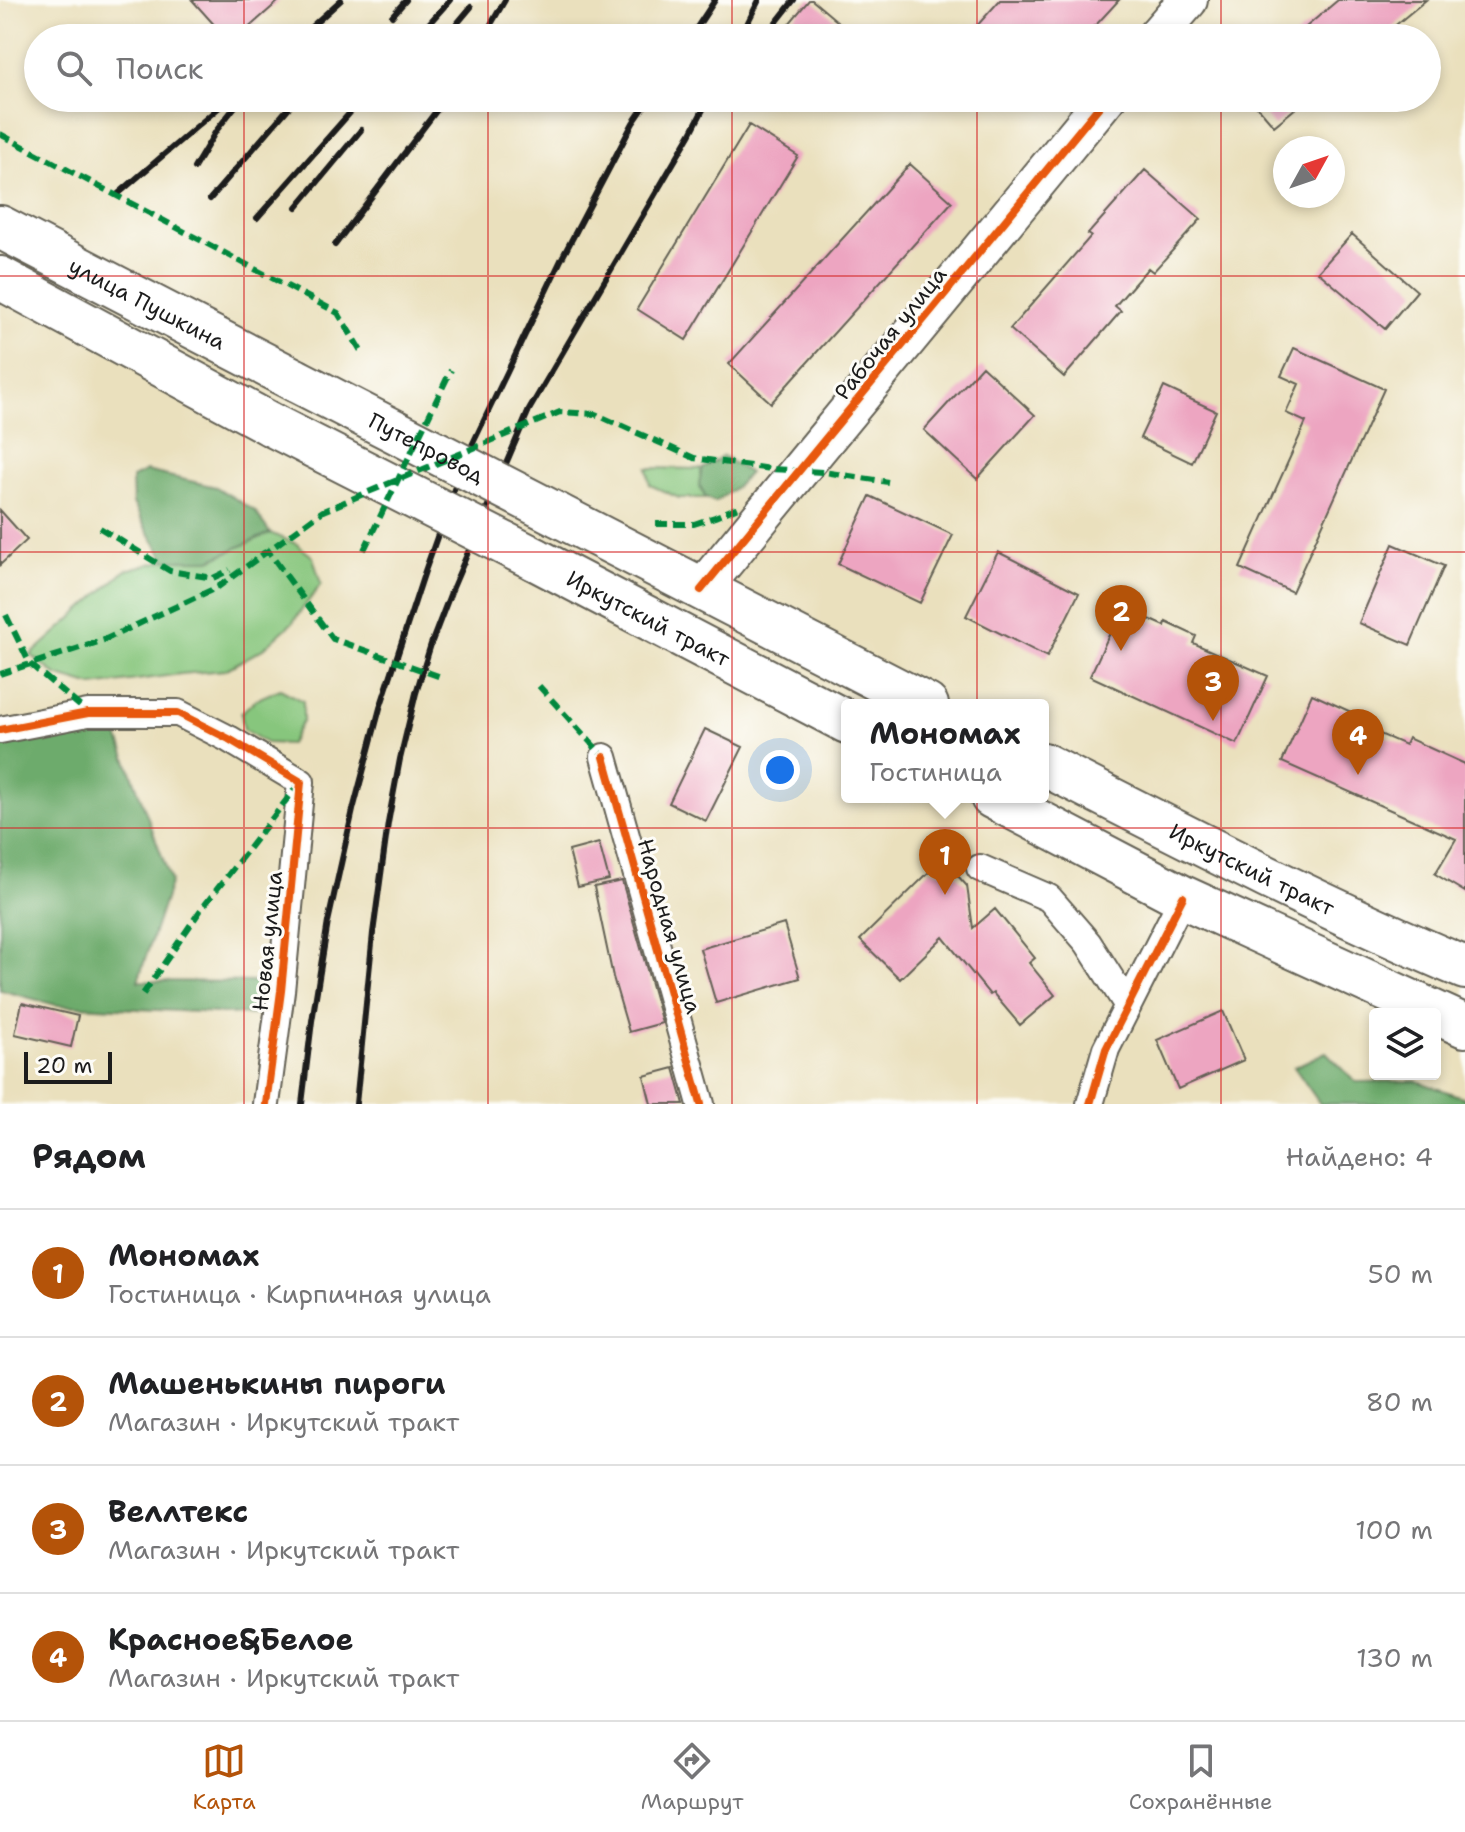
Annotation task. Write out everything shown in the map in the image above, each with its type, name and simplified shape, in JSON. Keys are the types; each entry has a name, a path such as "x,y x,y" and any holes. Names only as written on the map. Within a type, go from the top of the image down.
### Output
{"main road":[{"name":"улица Пушкина","path":"0,227 295,380"},
{"name":"улица Пушкина","path":"0,278 272,425 535,559"},
{"name":"Путепровод","path":"295,380 701,590"},
{"name":"Иркутский тракт","path":"535,559 841,719"},
{"path":"701,590 915,699"},
{"name":"Иркутский тракт","path":"1049,767 1370,927 1465,968"},
{"path":"1003,803 1183,897 1465,1026"}],"street":[{"path":"1167,24 1188,0"},
{"name":"Рабочая улица","path":"701,590 1094,112"},
{"name":"Новая улица","path":"0,730 88,713 178,713 301,782 281,991 266,1104"},
{"name":"Народная улица","path":"604,757 701,1104"},
{"path":"980,868 1049,898 1088,943 1128,1006"},
{"path":"1090,1104 1106,1049 1183,897"}],"green space":[{"path":"723,456 749,473 715,502 706,498 699,484 702,469"},
{"path":"647,468 702,469 699,484 706,498 679,498 650,485"},
{"path":"146,471 216,487 255,511 270,533 210,560 166,560 133,503 132,478"},
{"path":"270,533 297,544 313,557 321,584 292,623 263,649 225,670 93,686 56,675 31,655 126,570 166,560 210,560"},
{"path":"280,689 303,701 303,720 290,744 266,743 244,729 241,713 255,700"},
{"path":"112,719 171,881 138,981 267,982 258,1015 56,1005 0,990 0,743"},
{"path":"1326,1052 1356,1082 1417,1081 1465,1098 1465,1104 1320,1104 1294,1067"}],"building":[{"path":"192,0 280,0 253,24 213,24"},
{"path":"812,0 840,24 789,24"},
{"path":"1000,0 1119,0 1097,24 979,24"},
{"path":"1338,0 1426,0 1397,24 1310,24"},
{"path":"1262,112 1291,112 1274,126"},
{"path":"749,125 798,156 686,340 637,309"},
{"path":"910,164 952,202 771,403 729,364"},
{"path":"1145,170 1201,219 1153,272 1148,268 1115,306 1121,311 1064,377 1010,329"},
{"path":"1352,234 1417,291 1385,329 1318,272"},
{"path":"1294,348 1384,389 1292,592 1240,568 1306,422 1286,413 1299,384 1281,376"},
{"path":"982,366 1035,415 977,479 924,430"},
{"path":"1164,387 1216,411 1192,463 1140,438"},
{"path":"870,496 953,535 920,603 838,564"},
{"path":"0,510 27,540 0,565"},
{"path":"1393,544 1444,566 1410,645 1359,623"},
{"path":"998,552 1079,593 1047,657 966,616"},
{"path":"1122,607 1196,636 1193,643 1268,676 1237,744 1090,676"},
{"path":"1312,694 1362,717 1359,725 1405,745 1408,738 1465,764 1465,892 1435,874 1456,839 1282,762"},
{"path":"705,729 743,747 706,821 669,803"},
{"path":"599,843 609,880 578,887 569,851"},
{"path":"931,870 957,875 967,886 973,928 995,909 1035,958 1029,963 1055,995 1020,1025 993,993 990,995 943,937 900,979 860,940"},
{"path":"622,881 662,1023 629,1032 613,977 594,887"},
{"path":"784,924 800,978 716,1003 700,949"},
{"path":"22,1003 78,1016 71,1047 15,1034"},
{"path":"1223,1011 1244,1060 1178,1089 1157,1040"},
{"path":"674,1068 684,1104 651,1104 644,1076"}],"railway":[{"path":"314,24 341,0"},
{"path":"392,16 406,0"},
{"path":"429,24 450,0"},
{"path":"491,24 505,0"},
{"path":"699,24 715,0"},
{"path":"747,24 759,0"},
{"path":"775,24 794,0"},
{"path":"457,24 471,7"},
{"path":"118,194 214,112"},
{"path":"194,168 231,112"},
{"path":"210,199 285,112"},
{"path":"257,218 351,112"},
{"path":"335,245 435,112"},
{"path":"302,1104 328,922 353,810 380,708 425,571 463,464 561,260 640,112"},
{"path":"356,1104 373,933 388,823 400,759 431,644 529,410 702,112"},
{"path":"297,207 361,130"}],"marked path":[{"path":"0,134 338,313 361,351"},
{"path":"364,550 451,370"},
{"path":"0,674 104,640 218,587 323,511 560,412 595,414 694,458 888,482"},
{"path":"656,524 694,524 740,506"},
{"path":"100,528 170,571 213,578 230,570"},
{"path":"262,554 268,551 333,639 441,677"},
{"path":"6,615 30,664 88,713"},
{"path":"539,686 604,757"},
{"path":"143,994 200,911 298,785"}],"cycle path":[{"path":"701,590 1094,112"},
{"path":"0,730 88,713 178,713 301,782 281,991 266,1104"},
{"path":"604,757 701,1104"},
{"path":"1090,1104 1106,1049 1183,897"}],"place":[{"name":"Машенькины пироги","path":"1121,651"},
{"name":"Веллтекс","path":"1213,721"},
{"name":"Красное&Белое","path":"1358,775"},
{"name":"Мономах","path":"945,895"}]}
